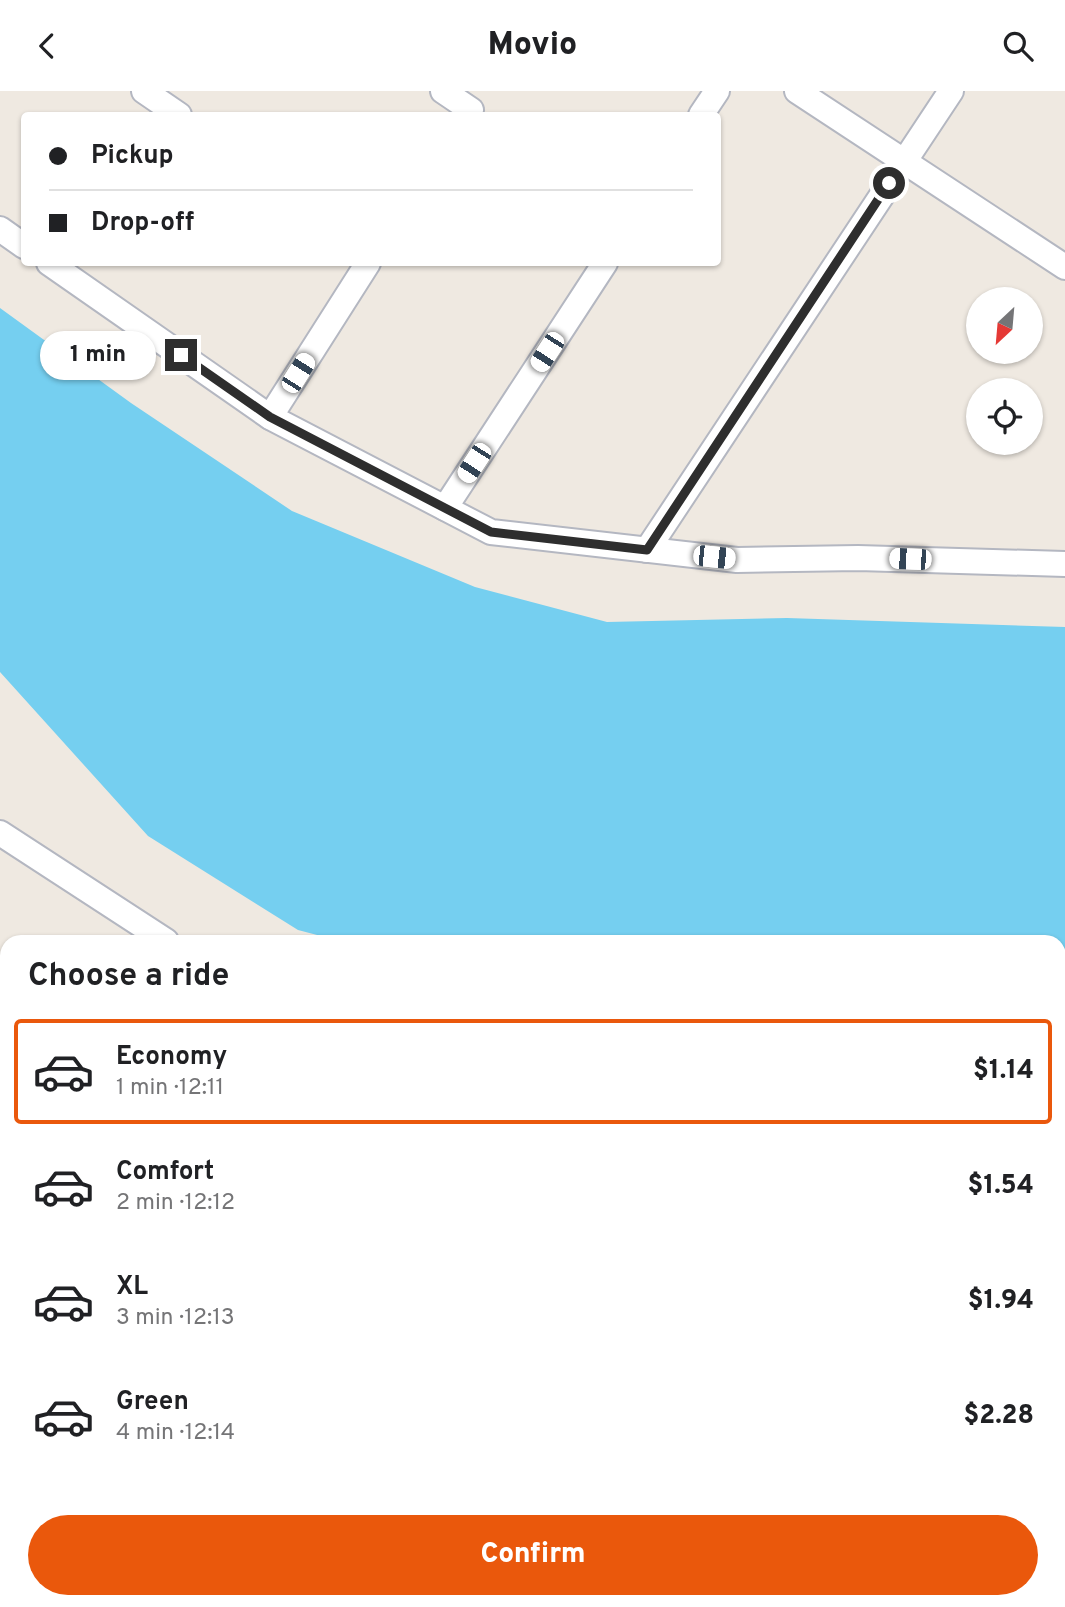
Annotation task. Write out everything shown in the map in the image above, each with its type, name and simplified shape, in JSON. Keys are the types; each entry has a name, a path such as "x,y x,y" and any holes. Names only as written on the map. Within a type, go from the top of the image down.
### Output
{"street":[{"path":"144,91 175,112"},
{"path":"443,91 474,105"},
{"path":"703,112 717,91"},
{"path":"797,91 1065,267"},
{"path":"647,550 951,91"},
{"path":"0,229 21,244"},
{"path":"53,266 270,417 491,532 737,560 858,558 1065,564"},
{"path":"270,417 366,266"},
{"path":"445,508 603,266"},
{"path":"0,833 157,935"}],"water":[{"path":"0,308 131,403 292,511 475,587 607,622 787,618 1065,627 1065,935 317,935 298,930 148,836 0,672"}],"route":[{"path":"181,355 270,417 491,532 647,550 889,183"}]}
